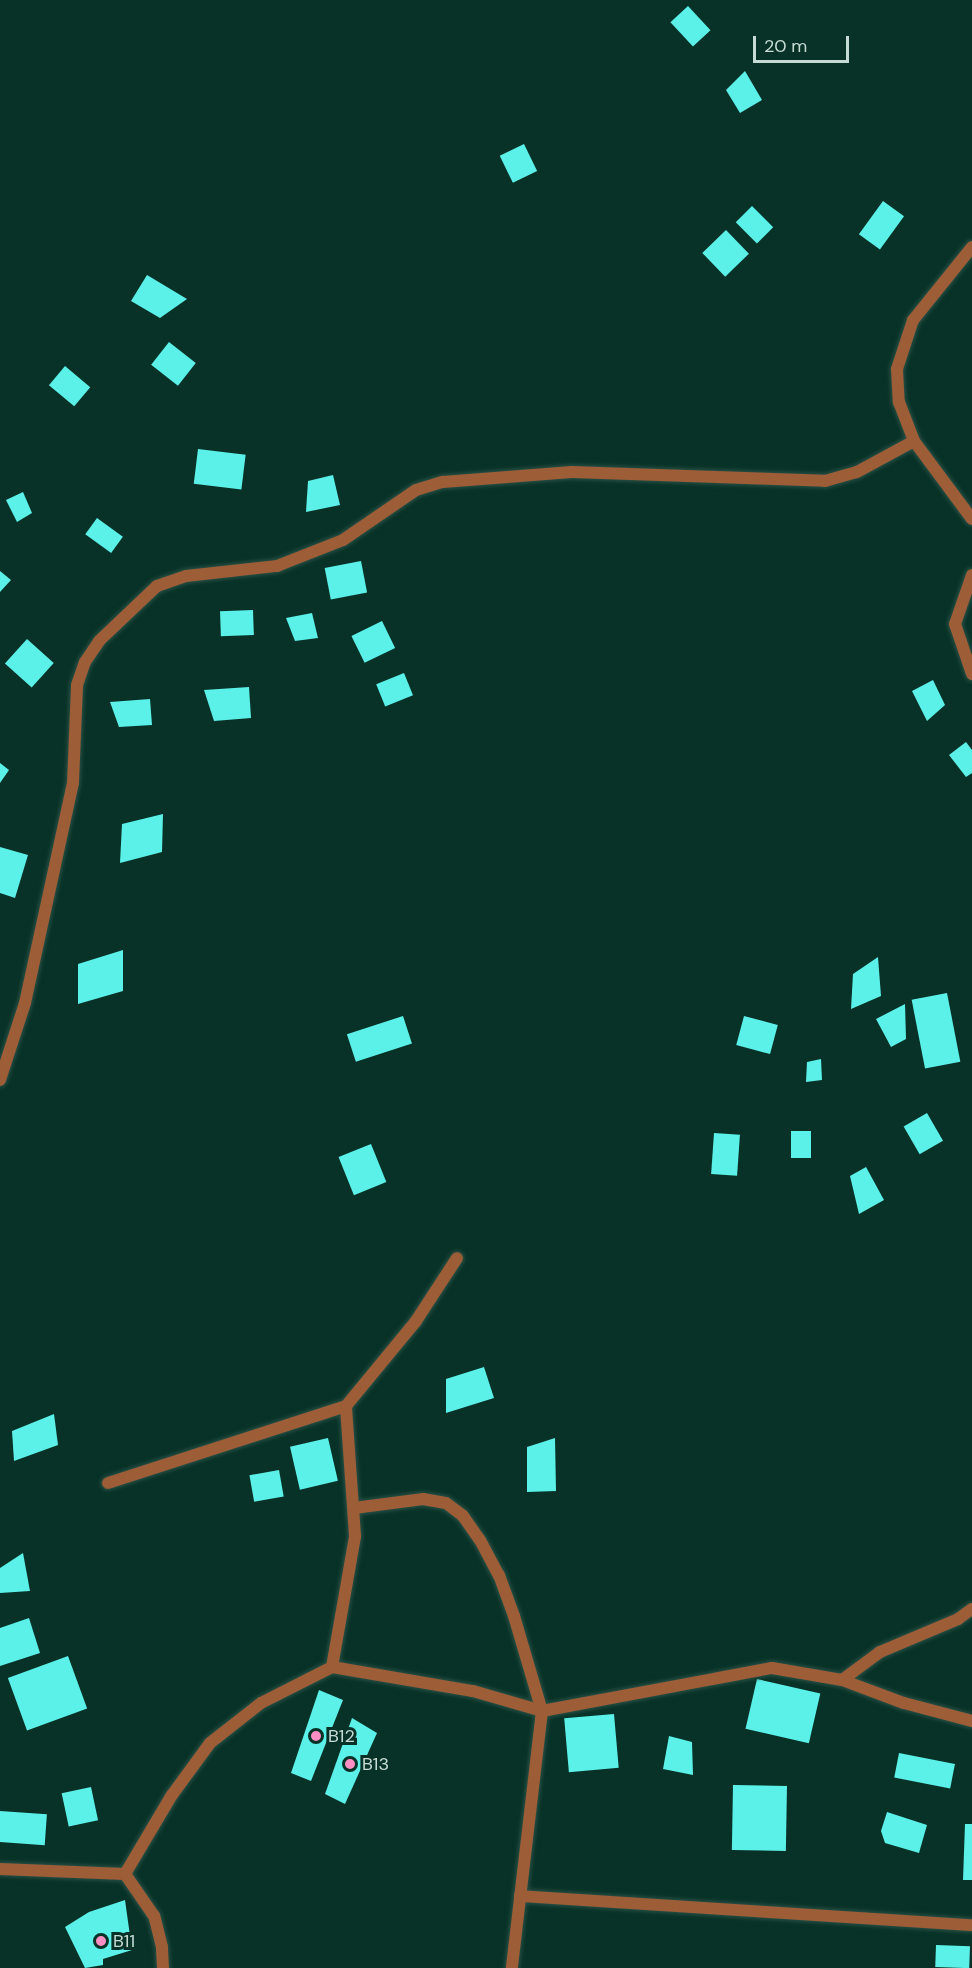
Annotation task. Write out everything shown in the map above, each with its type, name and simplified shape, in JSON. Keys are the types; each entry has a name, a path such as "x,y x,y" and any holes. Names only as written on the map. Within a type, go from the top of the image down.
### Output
{"street":[{"path":"972,247 913,320 897,369 898,402 914,441 972,519"},
{"path":"0,1080 25,1003 73,782 77,685 85,662 99,641 157,586 186,576 277,566 343,540 416,490 443,482 572,472 825,481 857,472 914,441"},
{"path":"972,575 955,624 972,674"},
{"path":"108,1483 346,1406 416,1321 457,1258"},
{"path":"332,1667 353,1565 354,1508 346,1406"},
{"path":"354,1508 423,1499 446,1503 463,1516 499,1575 542,1711 512,1968"},
{"path":"842,1680 880,1652 958,1619 972,1609"},
{"path":"125,1874 171,1796 210,1743 261,1703 332,1667 473,1691 542,1711 772,1668 842,1680 904,1703 972,1721"},
{"path":"0,1869 125,1874"},
{"path":"125,1874 154,1916 162,1947 163,1968"},
{"path":"520,1896 972,1925"}],"building":[{"path":"688,6 711,30 693,47 670,22"},
{"path":"745,71 762,100 740,113 726,90"},
{"path":"524,144 537,171 513,183 500,156"},
{"path":"883,201 904,216 880,249 859,234"},
{"path":"752,206 773,227 757,243 736,222"},
{"path":"726,230 749,254 725,277 702,253"},
{"path":"147,275 187,299 160,318 131,301"},
{"path":"169,342 196,363 178,386 151,365"},
{"path":"65,366 90,387 74,406 49,385"},
{"path":"198,449 246,455 241,490 194,484"},
{"path":"333,475 340,505 306,512 308,481"},
{"path":"23,492 32,513 17,522 6,500"},
{"path":"97,518 123,537 111,553 85,534"},
{"path":"361,561 367,592 331,599 325,568"},
{"path":"0,571 11,580 0,592"},
{"path":"253,610 254,635 221,636 220,611"},
{"path":"312,613 318,638 295,641 286,618"},
{"path":"382,621 395,648 365,663 351,636"},
{"path":"27,639 54,663 32,688 5,664"},
{"path":"404,673 413,695 385,706 376,684"},
{"path":"933,680 945,705 927,721 912,691"},
{"path":"249,687 251,718 214,721 204,690"},
{"path":"150,699 152,725 119,727 110,702"},
{"path":"966,742 972,750 972,773 966,777 949,755"},
{"path":"0,763 9,770 0,783"},
{"path":"163,814 162,852 120,863 122,824"},
{"path":"0,847 28,855 15,898 0,893"},
{"path":"123,950 123,991 78,1004 78,964"},
{"path":"878,957 881,996 851,1009 853,974"},
{"path":"947,993 960,1062 925,1069 912,1000"},
{"path":"905,1004 906,1039 891,1047 876,1019"},
{"path":"403,1016 412,1044 356,1062 347,1034"},
{"path":"744,1016 778,1025 770,1054 736,1045"},
{"path":"821,1059 822,1080 806,1082 807,1062"},
{"path":"927,1113 943,1141 920,1154 904,1126"},
{"path":"791,1131 811,1131 811,1158 791,1158"},
{"path":"714,1133 740,1135 737,1176 711,1174"},
{"path":"371,1144 386,1182 354,1195 339,1157"},
{"path":"866,1167 884,1200 859,1214 850,1176"},
{"path":"484,1367 494,1398 446,1413 446,1379"},
{"path":"54,1414 58,1445 14,1461 12,1431"},
{"path":"328,1438 338,1481 300,1490 290,1447"},
{"path":"555,1438 556,1491 527,1492 527,1447"},
{"path":"279,1470 284,1497 254,1502 249,1475"},
{"path":"23,1553 30,1591 0,1593 0,1568"},
{"path":"29,1618 40,1653 0,1666 0,1628"},
{"path":"68,1656 87,1709 27,1731 8,1678"},
{"path":"757,1679 820,1694 809,1743 746,1729"},
{"name":"B12","path":"319,1690 343,1700 311,1781 291,1773"},
{"path":"614,1714 619,1768 569,1772 564,1718"},
{"name":"B13","path":"352,1718 377,1733 345,1804 325,1794"},
{"path":"669,1736 692,1742 693,1775 663,1769"},
{"path":"899,1753 955,1764 950,1788 894,1778"},
{"path":"733,1785 787,1786 786,1851 732,1850"},
{"path":"91,1787 98,1820 69,1826 62,1793"},
{"path":"0,1811 47,1814 45,1845 0,1842"},
{"path":"887,1812 927,1825 919,1853 885,1843 881,1831"},
{"path":"965,1824 972,1824 972,1880 963,1880"},
{"name":"B11","path":"125,1900 132,1950 103,1959 103,1965 85,1968 65,1927 89,1912"},
{"path":"936,1945 970,1946 969,1968 935,1967"}],"place":[{"name":"B12","path":"316,1736"},
{"name":"B13","path":"350,1764"},
{"name":"B11","path":"101,1941"}]}
